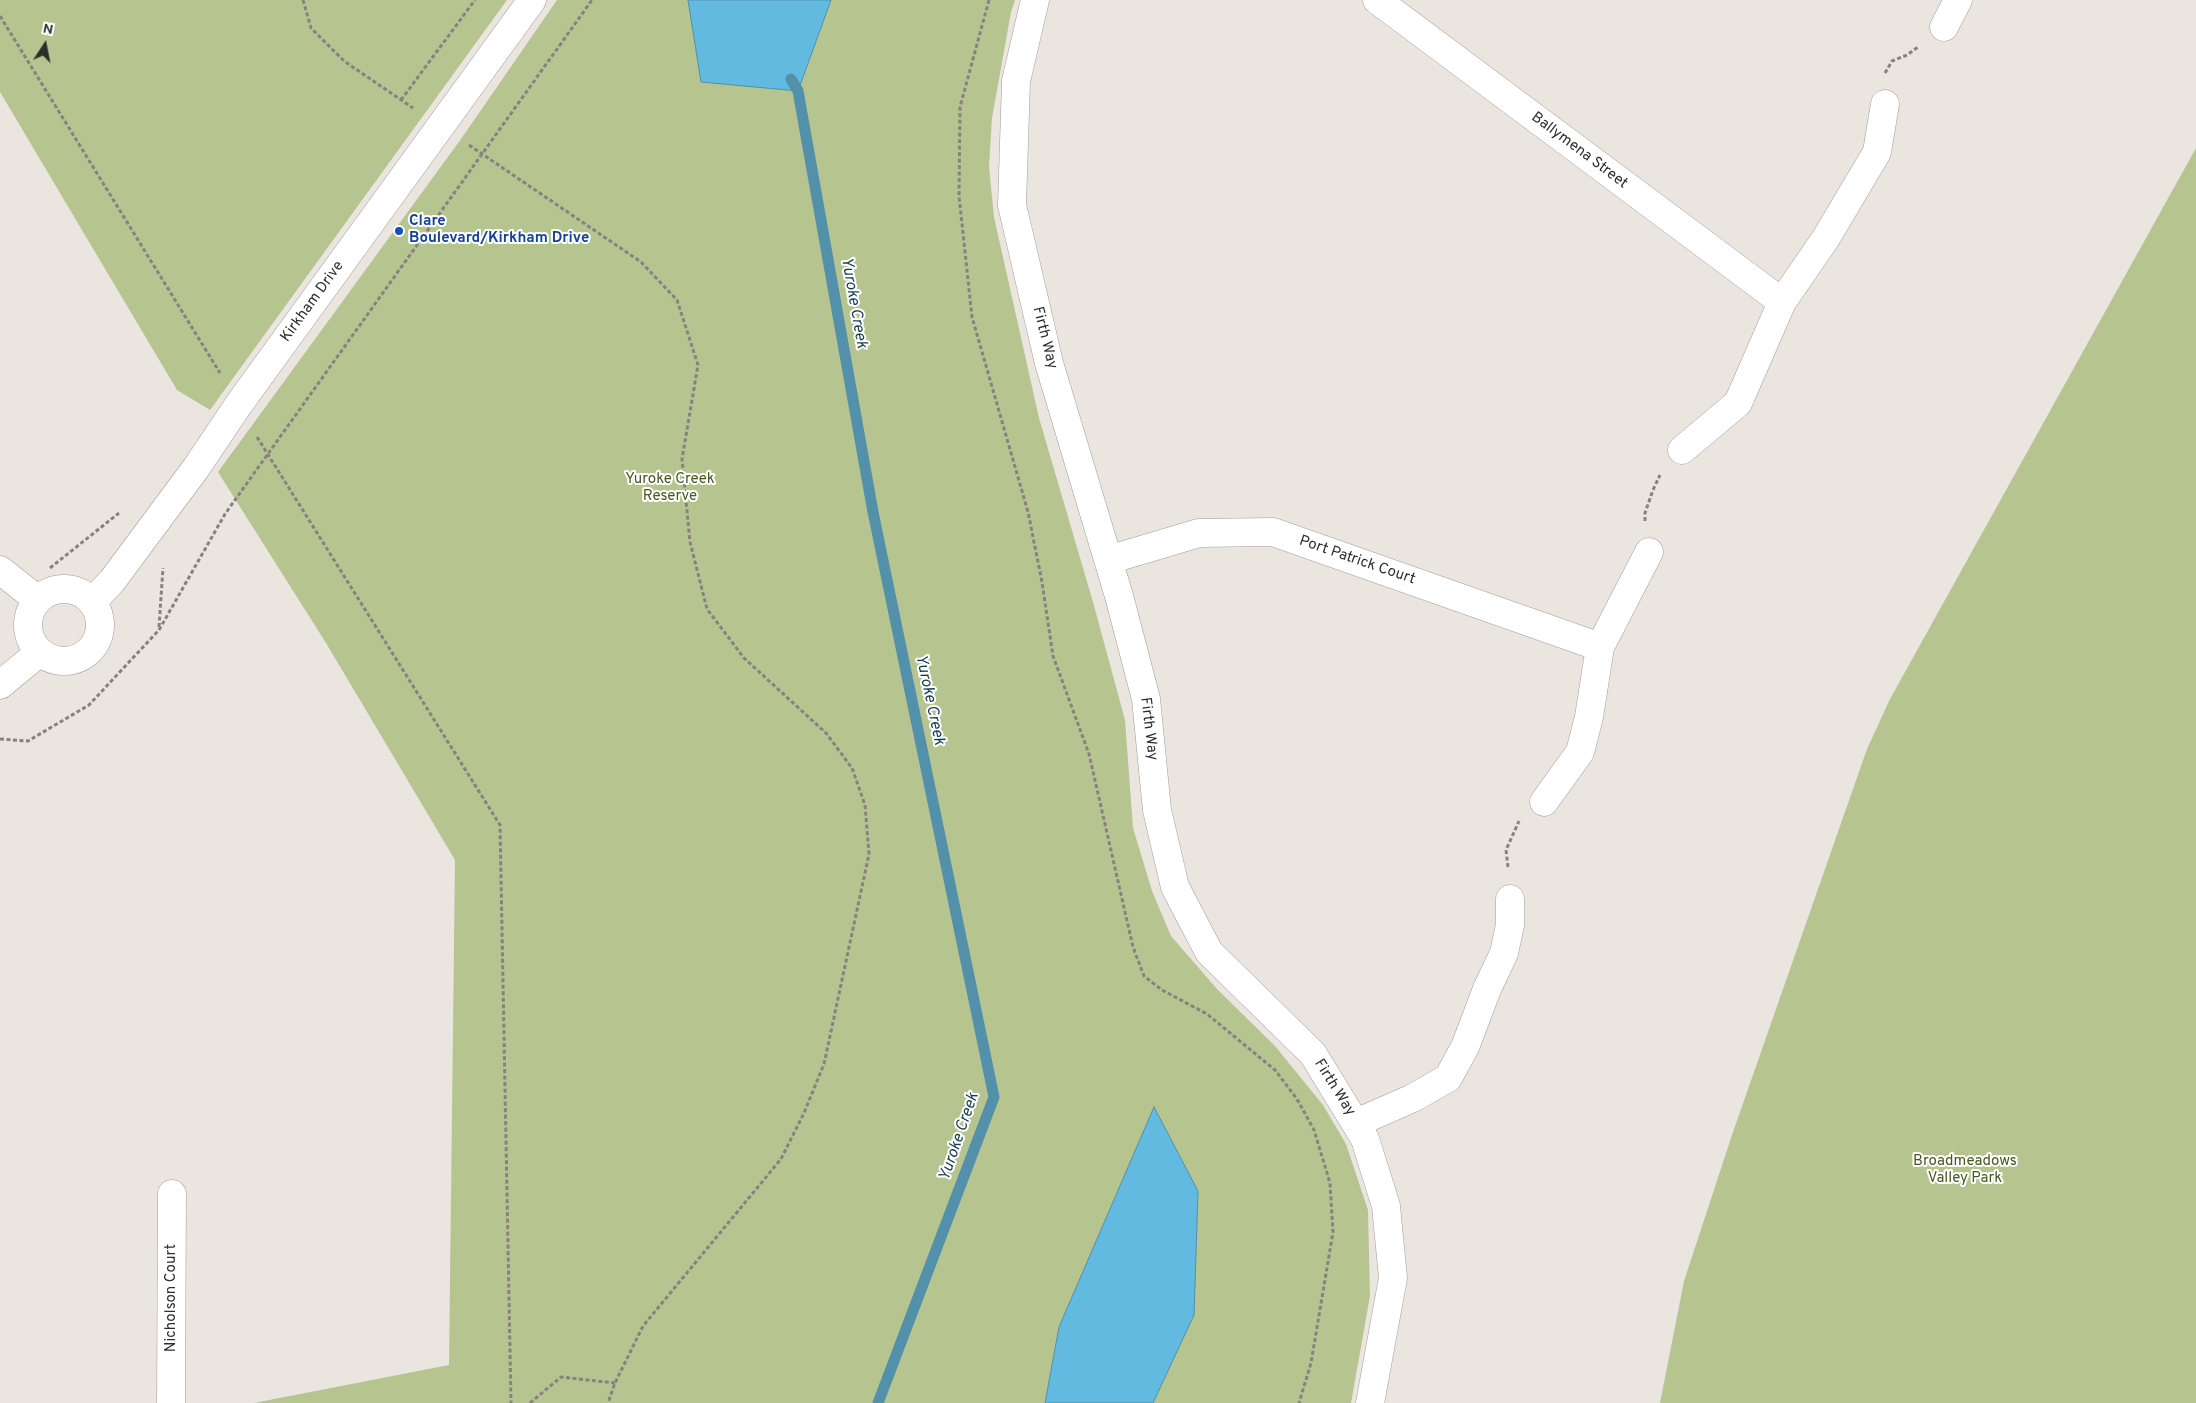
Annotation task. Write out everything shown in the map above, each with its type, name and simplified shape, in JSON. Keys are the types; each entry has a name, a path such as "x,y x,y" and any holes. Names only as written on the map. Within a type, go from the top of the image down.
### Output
{"street":[{"name":"Kirkham Drive","path":"92,602 112,581 196,468 240,404 532,0"},
{"name":"Firth Way","path":"1035,0 1016,81 1012,205 1049,363 1108,560 1146,699 1157,810 1175,887 1209,952 1313,1054 1365,1139 1386,1206 1393,1278 1370,1403"},
{"name":"Ballymena Street","path":"1377,0 1782,302"},
{"path":"1944,27 1958,0"},
{"path":"1682,450 1738,403 1782,302 1826,238 1877,152 1885,104"},
{"name":"Port Patrick Court","path":"1108,560 1199,533 1272,532 1600,647"},
{"path":"1544,802 1580,752 1589,717 1600,647 1649,552"},
{"path":"0,570 38,600"},
{"path":"65,588 78,591 92,602 100,618 100,631 92,648 83,656 66,661 54,659 40,652 32,642 28,631 28,618 32,606 38,600 48,592 65,588"},
{"path":"0,685 40,652"},
{"path":"1356,1123 1413,1098 1448,1078 1465,1047 1487,989 1504,953 1510,925 1510,899"},
{"name":"Nicholson Court","path":"171,1403 172,1194"}],"path":[{"path":"303,0 311,28 344,62 641,262 677,300 698,365 682,459 690,542 707,608 744,658 826,733 852,768 865,805 870,854 824,1064 804,1114 781,1159 643,1326 608,1403"},
{"path":"401,100 476,0"},
{"path":"0,740 28,741 89,704 159,630 225,514 592,0"},
{"path":"0,16 240,404 267,455 500,825 511,1403"},
{"path":"1885,104 1881,79 1892,61 1907,55 1944,27"},
{"path":"1649,552 1645,531 1645,513 1653,490 1663,470 1682,450"},
{"path":"1510,899 1506,850 1516,825 1528,807 1544,802"},
{"path":"530,1403 561,1377 615,1384"}],"green space":[{"path":"0,0 507,0 210,410 177,390 0,92"},
{"name":"Yuroke Creek Reserve","path":"557,0 1015,0 1011,12 992,118 989,167 994,217 1039,418 1093,602 1125,720 1133,828 1152,891 1171,936 1217,989 1275,1046 1323,1105 1346,1144 1368,1210 1370,1296 1351,1403 254,1403 449,1365 455,860 326,643 218,472 461,139"},
{"name":"Broadmeadows Valley Park","path":"2196,148 2196,1403 1660,1403 1684,1281 1733,1132 1867,749 1890,699"}],"water":[{"path":"688,0 831,0 798,91 701,82"},
{"path":"1154,1107 1198,1191 1194,1315 1153,1403 1045,1403 1059,1327"}],"waterway":[{"name":"Yuroke Creek","path":"791,79 798,91 873,512 994,1097 878,1403"}],"place":[{"name":"Clare Boulevard/Kirkham Drive","path":"399,231"}]}
